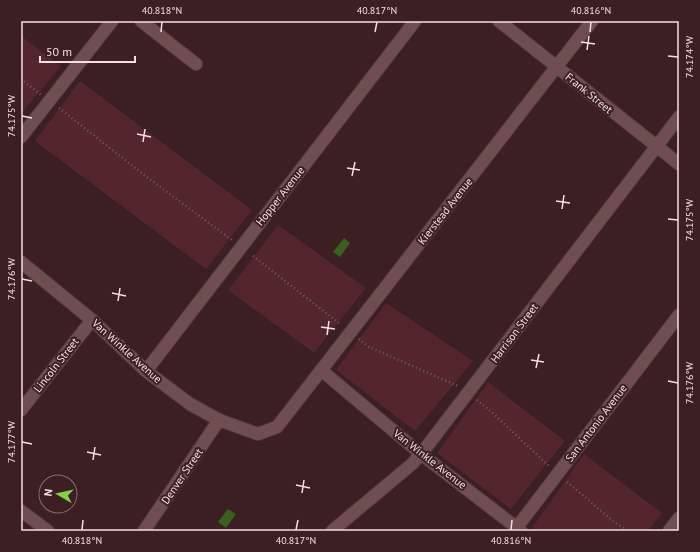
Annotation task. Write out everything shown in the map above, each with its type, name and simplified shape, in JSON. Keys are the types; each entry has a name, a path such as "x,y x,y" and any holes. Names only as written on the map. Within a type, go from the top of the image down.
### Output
{"street":[{"path":"21,137 112,21"},
{"path":"142,21 196,64"},
{"name":"Hopper Avenue","path":"146,371 415,21"},
{"name":"Frank Street","path":"499,21 679,164"},
{"name":"Kierstead Avenue","path":"297,401 592,21"},
{"name":"Harrison Street","path":"332,531 412,464 421,454 679,117"},
{"name":"Van Winkle Avenue","path":"21,262 92,320 146,371 190,404 219,420 258,434 277,427 297,401"},
{"name":"San Antonio Avenue","path":"517,530 679,316"},
{"name":"Lincoln Street","path":"21,410 92,320"},
{"name":"Van Winkle Avenue","path":"321,370 421,454 517,530"},
{"name":"Denver Street","path":"144,531 219,420"},
{"path":"21,511 48,531"},
{"path":"669,531 679,518"}],"path":[{"path":"21,79 42,95"},
{"path":"59,108 148,178 233,241"},
{"path":"253,256 339,323"},
{"path":"358,339 369,347 458,386"},
{"path":"475,399 495,415 549,466"},
{"path":"567,482 613,521 628,531"}],"shaded area":[{"path":"21,36 61,66 21,114"},
{"path":"80,81 252,210 206,269 35,141"},
{"path":"278,225 366,288 314,353 228,290"},
{"path":"344,238 350,243 340,257 333,252"},
{"path":"386,303 473,361 415,431 336,370"},
{"path":"488,382 565,441 511,509 437,453"},
{"path":"584,454 662,513 648,531 535,531 532,528"},
{"path":"228,509 236,514 226,528 218,522"}]}
